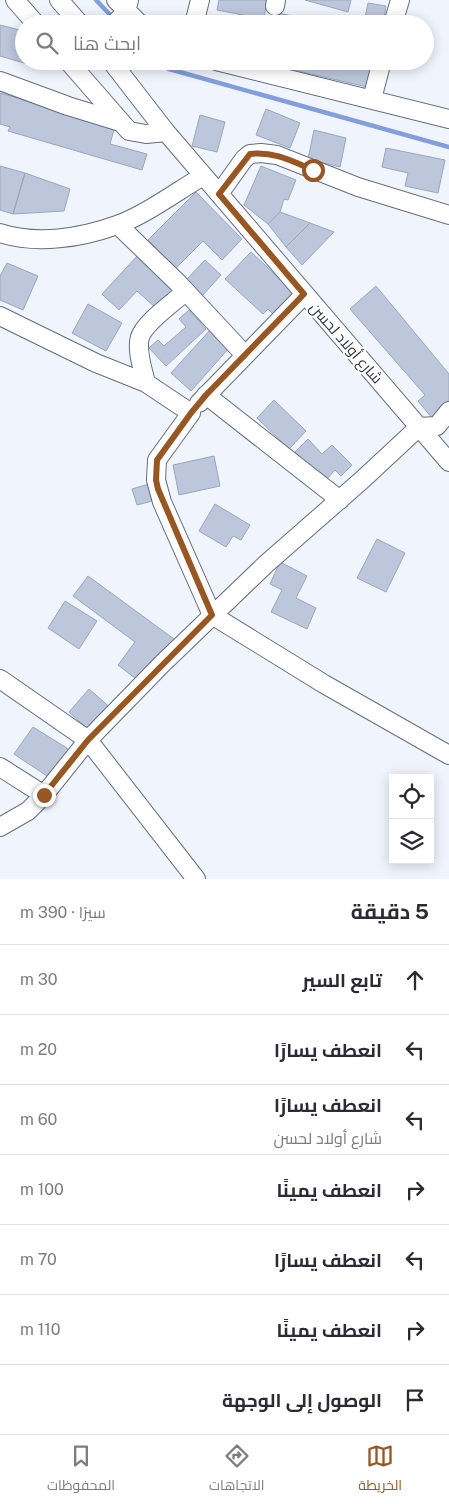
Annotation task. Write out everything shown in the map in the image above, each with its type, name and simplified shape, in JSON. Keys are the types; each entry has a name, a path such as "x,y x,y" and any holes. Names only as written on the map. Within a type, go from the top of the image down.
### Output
{"street":[{"path":"15,0 28,15"},
{"path":"59,0 72,15"},
{"path":"196,15 200,0"},
{"path":"396,15 400,0"},
{"path":"76,70 129,131 136,134 166,132"},
{"name":"شارع أولاد لحسن","path":"118,70 203,176 449,462"},
{"path":"253,70 449,119"},
{"path":"372,99 380,70"},
{"path":"0,81 68,106 120,122"},
{"path":"219,194 244,159 250,154 261,153 277,155 358,187 449,215"},
{"path":"0,233 36,240 54,239 118,225 203,176"},
{"path":"118,225 245,355"},
{"path":"146,384 140,337 148,325 184,292"},
{"path":"304,294 206,395 157,460 156,480 162,502 212,615 324,684 449,755"},
{"path":"0,316 96,363 146,384 191,413"},
{"path":"206,395 340,500"},
{"path":"0,827 28,811 44,795 88,740 212,615 419,427 437,426 449,411"},
{"path":"0,679 88,740 196,879"},
{"path":"0,766 44,795"}],"building":[{"path":"219,0 267,0 264,15 243,15 217,10"},
{"path":"305,0 351,0 348,12"},
{"path":"368,3 386,6 384,15 366,15"},
{"path":"0,25 15,29 15,60 0,56"},
{"path":"294,70 371,70 367,87"},
{"path":"0,93 115,126 110,144 147,154 142,170 8,131 10,127 0,124"},
{"path":"266,109 300,123 290,148 256,135"},
{"path":"200,115 225,122 217,152 192,146"},
{"path":"314,130 346,138 340,167 308,159"},
{"path":"386,148 445,160 438,193 405,186 408,173 382,167"},
{"path":"0,166 25,173 13,214 0,210"},
{"path":"261,166 296,180 288,200 284,199 280,212 268,224 244,205"},
{"path":"25,173 70,189 64,211 13,214"},
{"path":"196,192 242,239 222,260 203,241 176,268 148,240"},
{"path":"280,212 310,223 286,247 268,224"},
{"path":"310,223 334,232 302,265 286,247"},
{"path":"251,252 296,294 275,316 268,309 263,314 225,279"},
{"path":"139,254 177,289 157,309 137,291 119,310 102,294"},
{"path":"205,260 221,275 202,296 186,280"},
{"path":"7,263 38,276 23,310 0,300 0,276"},
{"path":"376,286 449,374 449,404 432,418 418,401 425,395 350,309"},
{"path":"88,304 122,323 106,351 72,333"},
{"path":"189,310 206,329 166,366 149,348 158,340 164,346 186,327 179,319"},
{"path":"211,329 230,347 191,391 171,373"},
{"path":"274,400 306,431 289,449 257,418"},
{"path":"308,439 322,454 332,445 352,465 341,476 335,470 324,482 295,452"},
{"path":"214,456 220,486 179,495 173,465"},
{"path":"156,482 160,499 137,505 132,489"},
{"path":"215,504 250,525 241,540 233,536 226,547 199,531"},
{"path":"377,539 405,553 386,592 357,578"},
{"path":"280,562 307,576 296,598 316,608 307,629 271,612 282,590 270,584"},
{"path":"88,576 174,639 140,682 118,665 135,642 73,596"},
{"path":"65,601 97,621 79,649 48,628"},
{"path":"89,689 112,709 91,732 69,712"},
{"path":"33,727 70,750 50,778 14,754"}],"waterway":[{"path":"96,0 110,15"},
{"path":"173,70 449,147"}],"route":[{"path":"44,795 88,740 212,615 162,502 156,480 157,460 206,395 304,294 219,194 244,159 250,154 277,155 313,170"}]}
